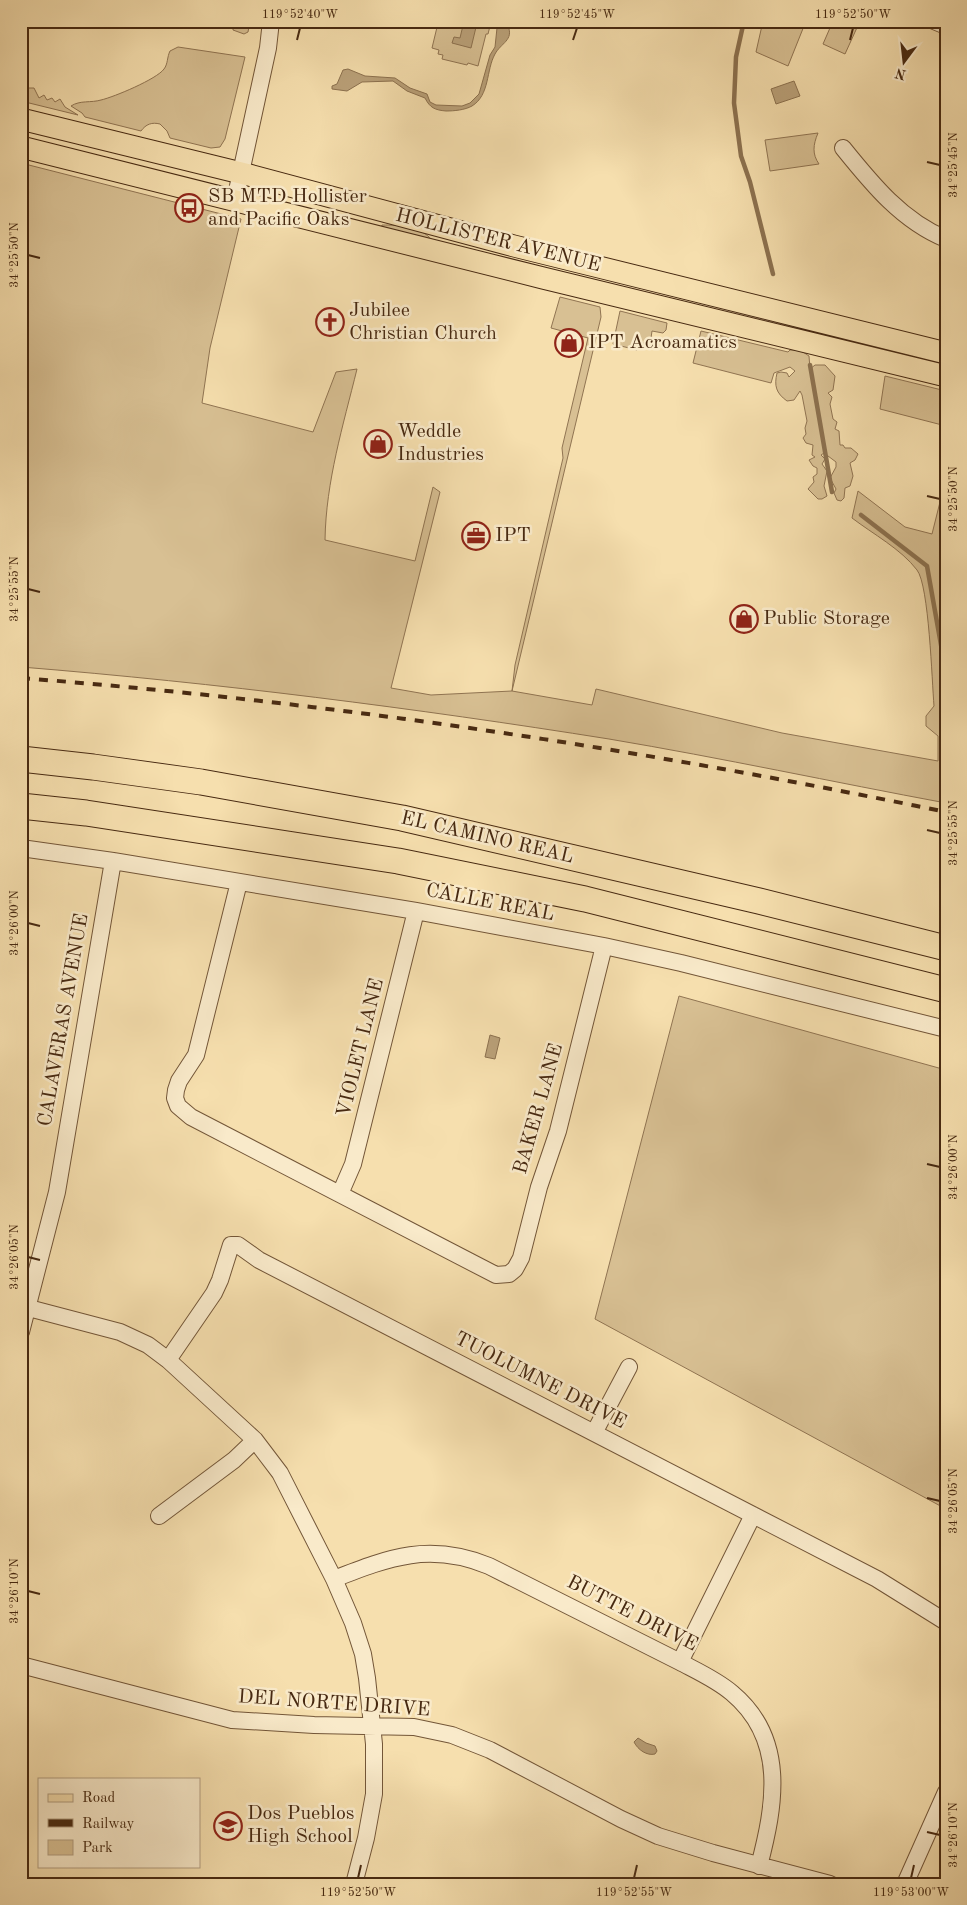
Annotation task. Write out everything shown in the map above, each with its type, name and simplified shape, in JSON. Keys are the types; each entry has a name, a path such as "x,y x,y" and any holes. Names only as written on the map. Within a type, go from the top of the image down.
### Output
{"highway":[{"name":"EL CAMINO REAL","path":"21,759 201,782 402,818 759,901 946,948"},
{"name":"EL CAMINO REAL","path":"21,806 86,813 398,861 585,899 946,990"}],"main road":[{"name":"HOLLISTER AVENUE","path":"21,119 241,174 514,246 946,352"},
{"name":"HOLLISTER AVENUE","path":"21,147 534,276 946,376"}],"street":[{"path":"235,200 268,48 270,21"},
{"path":"934,21 946,26"},
{"path":"843,148 873,184 899,209 920,225 946,239"},
{"name":"CALLE REAL","path":"21,848 113,861 416,911 604,946 690,965 946,1029"},
{"name":"CALAVERAS AVENUE","path":"21,1332 24,1306 57,1192 113,861"},
{"path":"239,882 196,1055 179,1081 175,1098 178,1106 191,1117 340,1194"},
{"name":"VIOLET LANE","path":"340,1194 356,1156 416,911"},
{"name":"BAKER LANE","path":"340,1194 488,1273 504,1276 515,1269 521,1258 541,1180 558,1130 604,946"},
{"name":"TUOLUMNE DRIVE","path":"168,1360 214,1293 224,1269 229,1249 234,1244 238,1245 259,1260 877,1579 946,1622"},
{"path":"24,1306 127,1335 141,1342 168,1360 255,1440 280,1474 334,1579 353,1623 363,1654 370,1693 373,1726 374,1794 366,1838 354,1884"},
{"path":"594,1432 629,1368"},
{"path":"158,1516 234,1460 255,1440"},
{"path":"680,1662 753,1515"},
{"name":"BUTTE DRIVE","path":"334,1579 400,1556 437,1553 456,1555 489,1566 703,1674 732,1693 750,1711 762,1734 771,1760 774,1791 759,1866"},
{"name":"DEL NORTE DRIVE","path":"21,1665 232,1720 314,1725 414,1727 452,1735 490,1750 658,1836 704,1851 830,1884"},
{"path":"905,1884 946,1792"}],"green space":[{"path":"245,21 250,21 248,32 244,34 233,30 233,24 245,24"},
{"path":"457,21 491,22 478,66 442,59 443,55 438,54 439,50 432,48 438,23 455,28"},
{"path":"763,21 806,21 788,66 756,52"},
{"path":"833,21 860,21 845,54 823,44"},
{"path":"178,47 245,57 225,139 220,147 211,148 170,138 167,131 160,124 149,124 141,131 85,117 71,106 78,103 97,101 125,92 153,78 164,69 170,51"},
{"path":"21,88 34,88 39,98 44,95 47,100 52,98 55,102 60,99 65,107 78,115 21,101"},
{"path":"818,133 814,149 815,157 819,164 770,171 765,140"},
{"path":"21,163 241,219 210,348 202,403 313,432 336,372 357,369 328,496 325,540 415,561 433,487 440,492 391,688 431,695 512,691 592,705 596,689 782,733 938,761 938,736 926,726 926,716 934,706 927,613 921,579 917,570 903,555 852,518 858,491 905,527 932,534 946,478 946,803 693,754 536,728 242,689 21,667"},
{"path":"382,225 416,229 432,240 381,228"},
{"path":"560,297 600,307 601,317 512,691 515,665 563,458 562,448 588,338 551,328"},
{"path":"620,311 667,323 666,330 663,333 652,331 650,345 643,343 638,346 637,350 613,344"},
{"path":"701,331 788,352 790,350 800,350 809,356 810,369 815,365 825,365 835,376 833,390 828,393 832,397 830,404 833,419 837,422 835,429 839,431 840,445 843,445 845,448 851,448 858,454 855,460 850,463 853,476 850,486 845,488 844,498 841,501 837,500 834,493 836,489 830,478 836,467 836,462 824,453 821,455 825,459 822,464 827,471 824,486 827,496 818,499 808,489 814,482 813,477 817,474 817,468 809,460 815,457 812,455 813,445 806,443 803,438 806,434 807,421 802,395 800,391 794,400 787,401 780,395 776,385 777,373 787,373 789,377 795,371 790,367 774,373 771,383 693,363"},
{"path":"885,376 946,391 946,426 880,409"},
{"path":"679,996 946,1070 946,1509 595,1319"}],"shaded area":[{"path":"464,21 477,23 471,48 452,43 454,37 460,38"},
{"path":"504,24 508,26 508,38 495,54 485,89 478,101 472,106 452,111 436,109 425,98 407,91 393,81 362,82 347,91 332,89 332,86 337,84 343,70 348,69 365,76 395,78 410,88 427,94 430,102 436,105 462,106 470,103 479,94 490,55 495,47 497,28"},
{"path":"794,81 800,96 776,104 771,89"},
{"path":"490,1035 500,1038 495,1059 485,1057"},
{"path":"638,1738 655,1746 657,1751 655,1754 649,1754 640,1750 634,1742"}],"waterway":[{"path":"744,21 736,57 734,103 741,156 750,182 773,274"},
{"path":"810,365 832,492"},
{"path":"861,515 927,566 946,673"}],"railway":[{"path":"21,678 254,700 486,730 717,768 946,812"}],"place":[{"name":"SB MTD Hollister and Pacific Oaks","path":"189,208"},
{"name":"Jubilee Christian Church","path":"330,322"},
{"name":"IPT Acroamatics","path":"569,343"},
{"name":"Weddle Industries","path":"378,444"},
{"name":"IPT","path":"476,536"},
{"name":"Public Storage","path":"744,619"},
{"name":"Dos Pueblos High School","path":"228,1826"}]}
